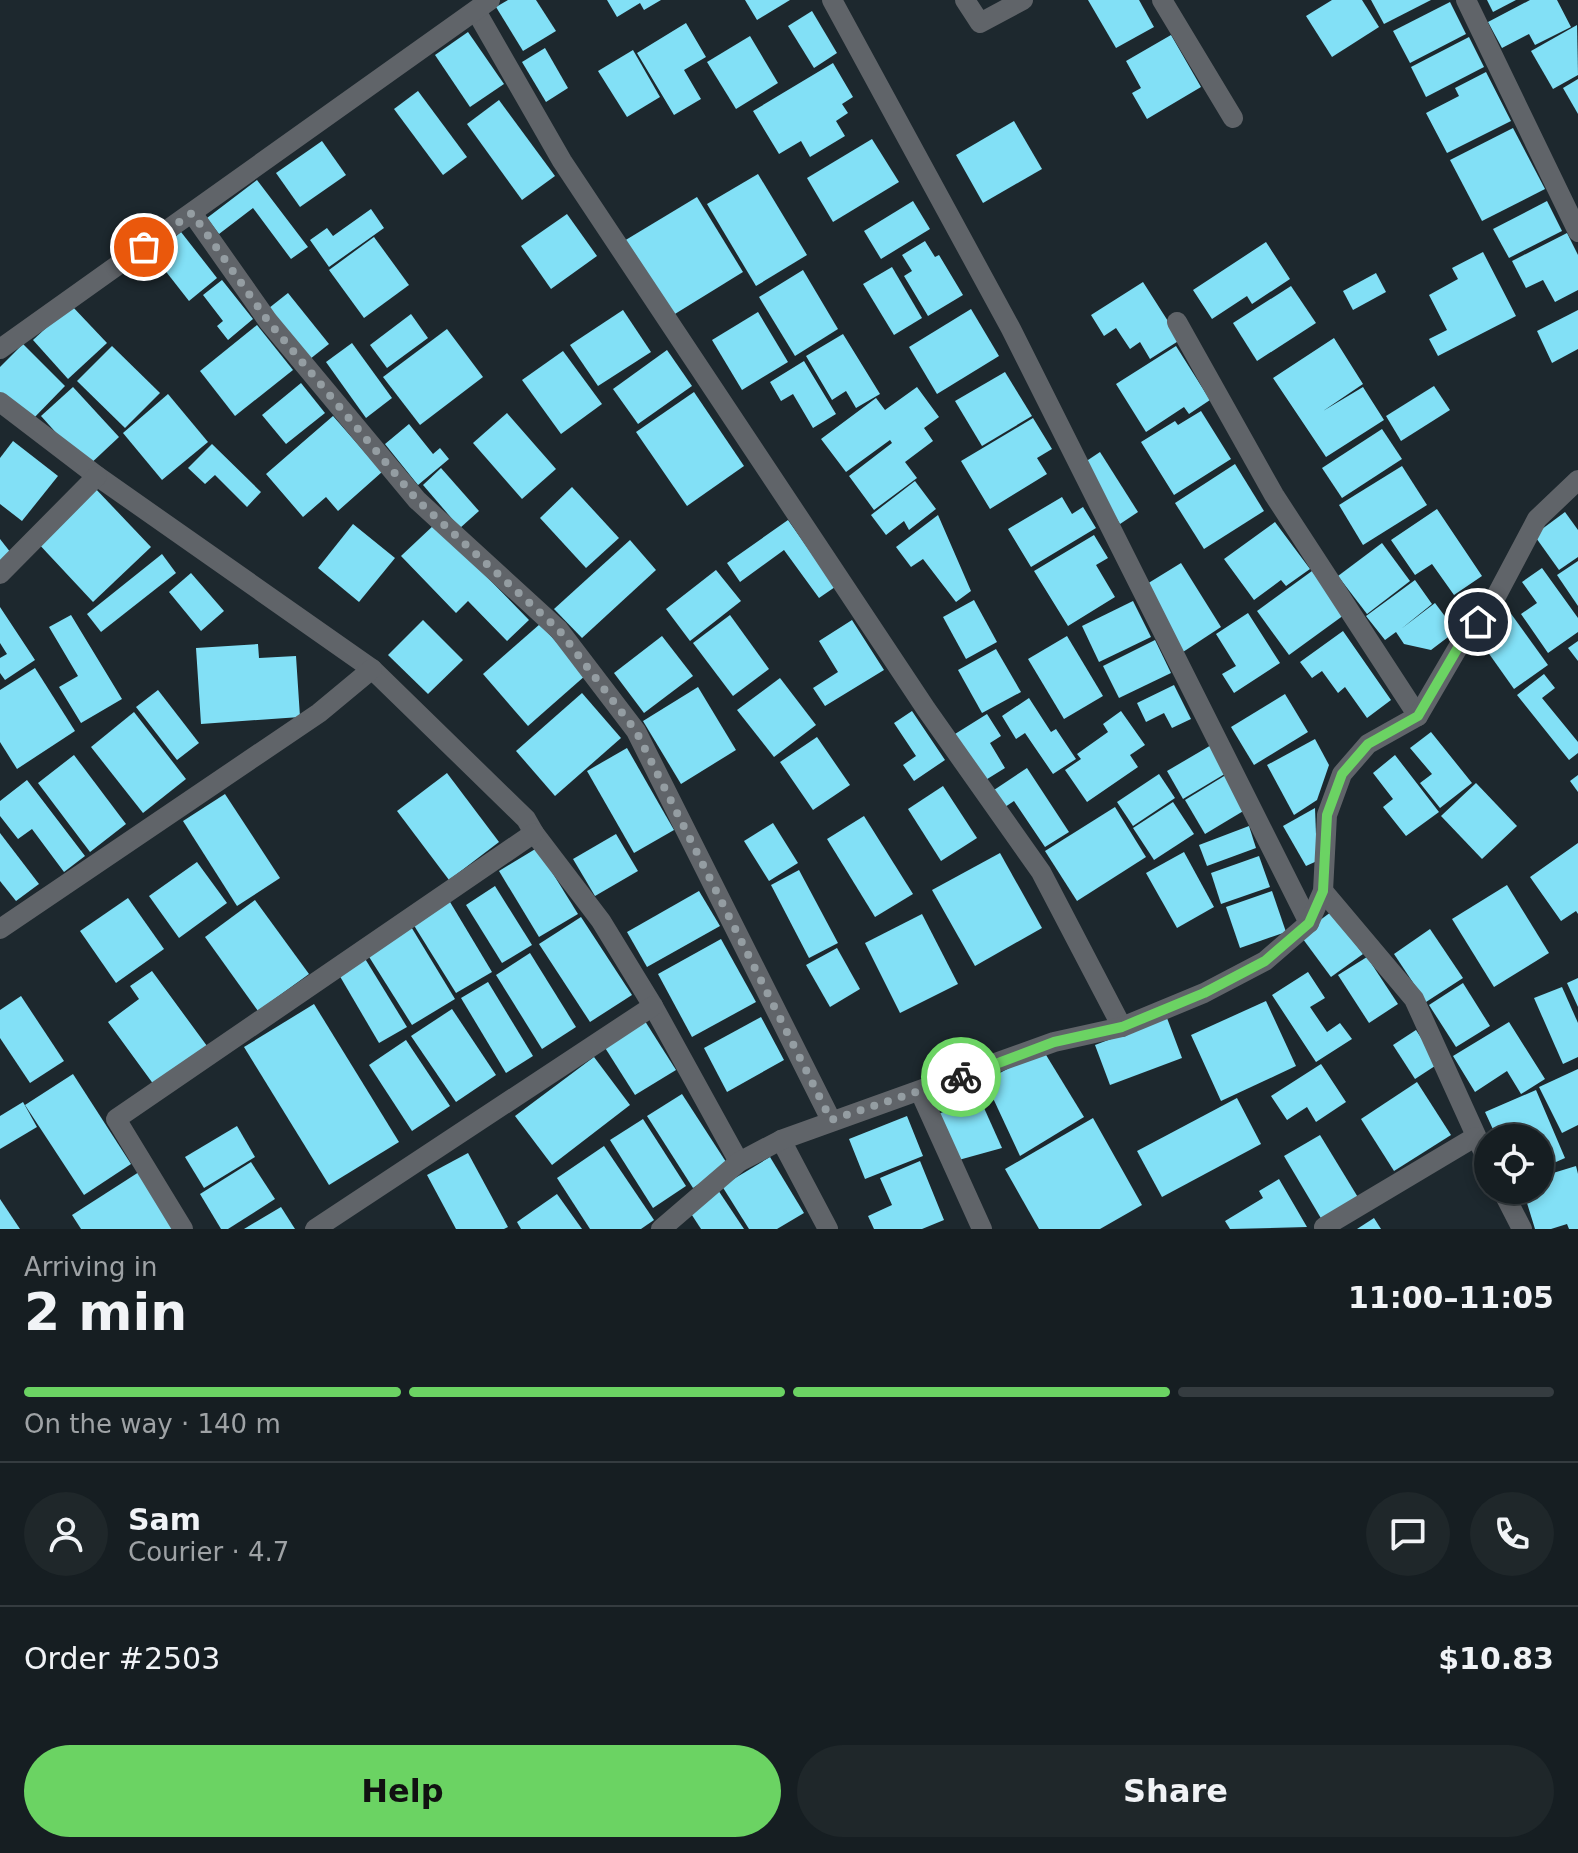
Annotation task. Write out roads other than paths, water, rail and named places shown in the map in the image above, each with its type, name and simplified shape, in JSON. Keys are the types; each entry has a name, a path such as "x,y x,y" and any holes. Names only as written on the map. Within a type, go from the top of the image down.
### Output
{"street":[{"path":"832,0 1011,329 1309,923"},
{"path":"965,0 980,23 1023,0"},
{"path":"1162,0 1233,118"},
{"path":"1466,0 1578,232"},
{"path":"0,349 483,5 562,161 909,684 1041,872 1122,1027"},
{"path":"192,213 268,321 417,500 559,630 636,731 831,1120"},
{"path":"1177,322 1274,495 1418,716"},
{"path":"0,402 97,476 372,669 526,819 601,921 653,1006 739,1162"},
{"path":"0,574 97,476"},
{"path":"661,1229 739,1162 781,1140 1054,1042 1122,1027 1204,993 1265,961 1309,923 1323,891 1327,815 1342,774 1368,744 1418,716 1463,639 1492,604 1537,519 1578,480"},
{"path":"0,929 319,713 372,669"},
{"path":"183,1229 116,1119 534,833"},
{"path":"1323,891 1414,999 1474,1135"},
{"path":"315,1229 653,1006"},
{"path":"920,1092 982,1229"},
{"path":"1324,1227 1474,1138"},
{"path":"781,1140 828,1229"},
{"path":"1509,1204 1522,1229"}]}
